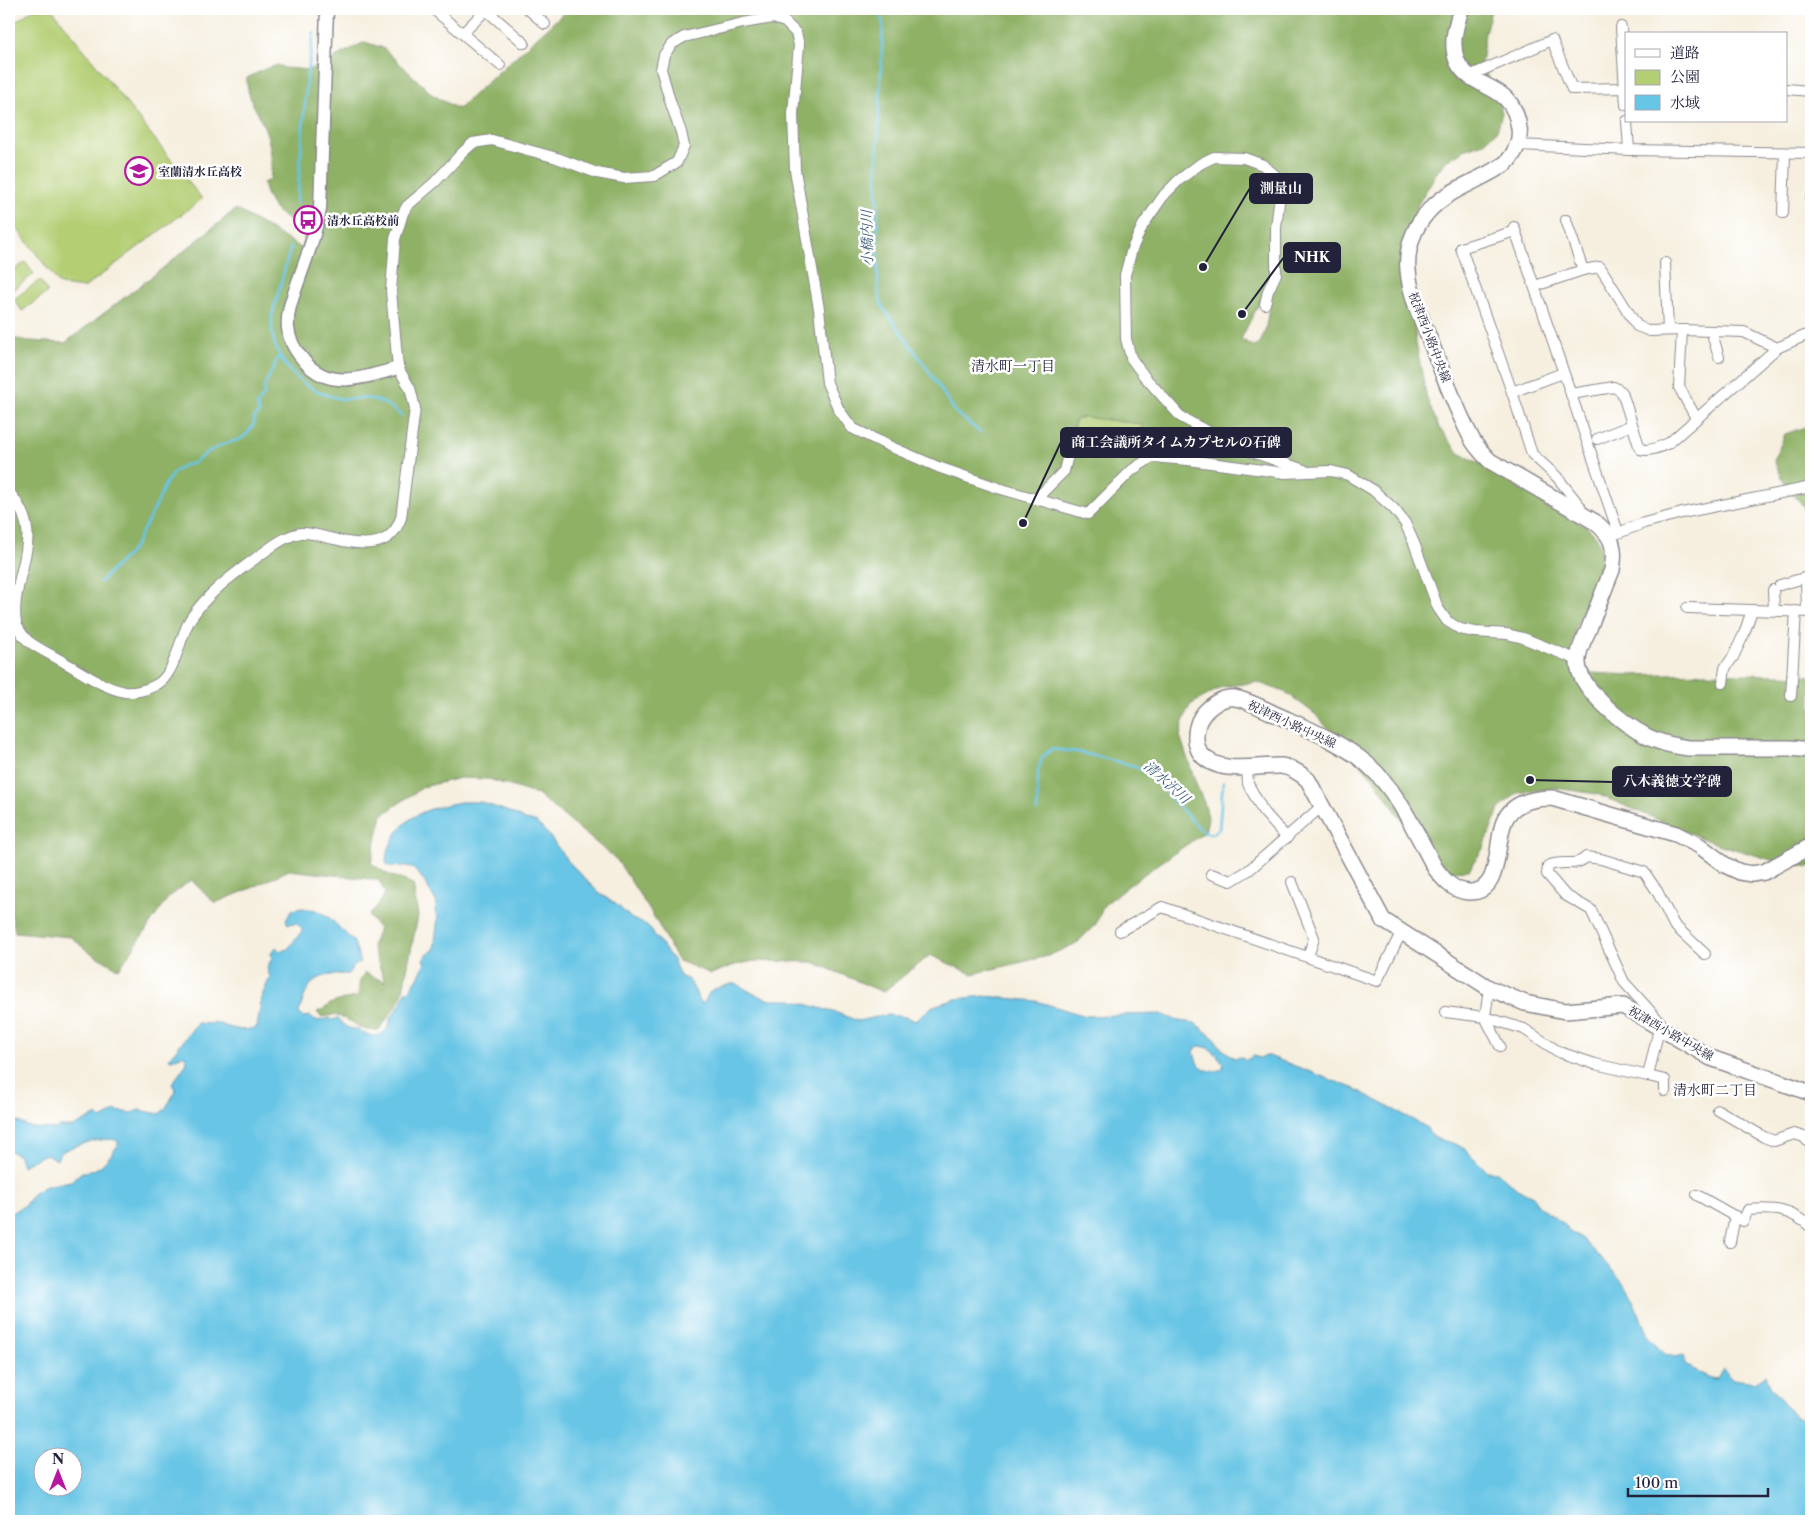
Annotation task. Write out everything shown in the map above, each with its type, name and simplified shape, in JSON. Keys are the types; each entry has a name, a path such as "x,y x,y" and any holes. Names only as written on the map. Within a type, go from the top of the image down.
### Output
{"main road":[{"path":"1461,9 1454,32 1453,47 1460,65 1469,76 1504,97 1512,105 1520,134 1517,145"},
{"name":"祝津西小路中央線","path":"1517,145 1511,158 1506,163 1439,202 1426,214 1410,241 1407,269 1410,283 1415,302 1456,405 1470,436 1481,452 1490,462 1614,534"},
{"path":"1614,534 1612,570 1578,660 1580,672 1596,696 1623,720 1649,737 1675,746 1688,748 1790,748 1811,750"},
{"name":"祝津西小路中央線","path":"1811,846 1764,872 1752,874 1740,872 1725,865 1700,846 1676,834 1552,798 1531,800 1515,808 1503,824 1497,862 1490,881 1478,890 1470,892 1459,890 1443,879 1435,868 1391,789 1368,764 1336,742 1253,704 1235,698 1223,699 1211,706 1202,716 1197,727 1197,745 1201,754 1208,760 1226,767 1282,766 1298,772 1308,780 1383,920 1490,988 1525,1003 1565,1011 1623,1006 1710,1058 1811,1093"}],"street":[{"path":"327,9 320,209 318,225 291,302 288,327 292,343 298,354 308,366 326,377 340,380 358,379 398,368"},
{"path":"433,9 500,65"},
{"path":"463,33 487,9 524,43"},
{"path":"528,9 544,24"},
{"path":"9,492 24,513 28,531 26,553 17,592 15,611 17,627 26,640 114,689 127,692 142,691 155,686 166,678 171,670 190,619 208,597 232,575 270,548 301,533 318,534 346,542 371,544 384,541 395,531 402,518 416,408 410,388 398,368 392,291 395,239 407,206 435,182 473,143 492,140 548,156 597,173 624,178 654,176 677,162 684,146 661,69 664,55 672,44 684,37 773,18 785,22 796,33 799,45 793,114 795,170 820,309 827,382 838,410 852,428 938,467 1036,500 1088,514 1132,470 1152,457 1285,473 1331,471 1348,475 1373,490 1394,509 1405,524 1438,608 1447,621 1460,629 1507,634 1523,638 1578,660"},
{"path":"1620,27 1625,78"},
{"path":"1469,76 1552,40 1572,90 1625,88"},
{"path":"1788,89 1811,91"},
{"path":"1627,122 1629,150"},
{"path":"1517,145 1629,150 1811,153"},
{"path":"1783,213 1785,153"},
{"path":"1265,304 1268,291 1276,274 1276,228 1280,194 1278,181 1275,175 1263,165 1244,158 1214,157 1200,164 1164,195 1147,218 1132,249 1126,275 1126,339 1131,358 1144,376 1181,417 1252,452 1310,472"},
{"path":"1811,199 1811,210"},
{"path":"1566,220 1583,270"},
{"path":"1582,515 1580,506 1557,477 1532,454 1461,248 1514,229 1571,394 1614,534 1682,513 1811,487"},
{"path":"1665,262 1668,330"},
{"path":"1535,286 1600,266 1637,326 1650,331 1744,332 1777,348"},
{"path":"1682,330 1679,388 1696,418"},
{"path":"1714,331 1713,337 1719,357"},
{"path":"1571,394 1614,387 1622,392 1640,449 1655,448 1668,443 1777,348 1811,333"},
{"path":"1512,392 1563,373"},
{"path":"1597,439 1632,424"},
{"path":"1036,500 1064,471 1069,451"},
{"path":"1774,610 1776,588 1809,577 1791,696"},
{"path":"1687,608 1805,611"},
{"path":"1723,683 1725,668 1744,634 1752,610"},
{"path":"1247,768 1248,784 1263,811 1287,838"},
{"path":"1211,874 1232,881 1249,870 1322,806"},
{"path":"1648,1076 1658,1033 1664,1030 1656,1017 1624,982 1591,910 1565,895 1547,874 1548,866 1555,862 1582,862 1586,857 1601,859 1644,872 1674,925 1705,954"},
{"path":"1292,882 1314,938 1308,957"},
{"path":"1120,932 1162,907 1171,899"},
{"path":"1162,907 1377,981 1401,933"},
{"path":"1490,988 1485,1017 1500,1046"},
{"path":"1445,1012 1485,1017 1524,1029 1559,1052 1595,1064 1664,1080 1665,1091"},
{"path":"1718,1110 1774,1141 1794,1134 1804,1137 1811,1145"},
{"path":"1697,1195 1743,1221 1748,1210 1774,1208 1800,1217 1811,1227"},
{"path":"1730,1242 1735,1216"}],"green space":[{"path":"34,9 52,9 202,199 84,288 60,285 9,218 9,26"},
{"path":"568,9 1494,9 1491,11 1485,32 1481,65 1498,95 1502,113 1497,131 1483,143 1464,150 1446,161 1437,172 1417,206 1412,243 1411,283 1416,343 1427,399 1439,428 1459,453 1494,470 1527,493 1587,527 1596,536 1601,547 1600,566 1577,624 1572,646 1578,662 1592,673 1631,675 1705,673 1811,676 1811,867 1778,862 1711,842 1597,794 1556,788 1517,793 1499,809 1484,847 1469,870 1448,871 1422,849 1373,778 1315,714 1287,693 1257,682 1222,687 1190,705 1183,722 1180,736 1208,818 1205,832 1137,879 1104,905 1096,924 1077,943 1048,956 972,974 930,955 883,992 813,962 754,961 735,965 711,974 677,960 656,920 617,860 538,795 489,779 460,778 423,787 382,815 371,863 387,874 413,884 418,916 401,999 379,1030 363,1029 338,1016 321,1017 317,1012 332,1003 358,997 360,978 365,973 385,982 372,946 379,929 369,916 385,893 379,880 289,870 215,903 191,880 168,898 119,969 89,952 71,937 15,932 9,900 9,338 65,343 236,209 303,249 305,229 278,212 269,200 263,183 270,180 270,151 265,129 249,95 247,78 278,65 284,68 309,70 365,42 383,48 433,95 458,109","holes":["1260,301 1269,307 1264,334 1259,344 1255,347 1241,339","1082,417 1142,424 1142,449 1135,456 1068,451 1075,421"]},
{"path":"25,262 34,274 9,293 9,274"},
{"path":"40,280 48,292 22,311 14,299"},
{"path":"1082,416 1142,424 1142,449 1135,456 1067,451 1075,421"},
{"path":"1811,425 1811,514 1787,488 1774,461 1785,434"}],"water":[{"path":"461,802 481,802 512,813 525,820 536,822 547,833 568,861 599,893 617,905 632,919 647,925 673,960 680,976 689,980 700,1003 704,1003 709,993 714,989 737,984 754,994 771,1000 791,1000 858,1021 886,1015 907,1017 915,1021 933,1006 956,999 986,996 1036,1001 1086,1016 1161,1014 1179,1021 1195,1023 1234,1058 1242,1057 1246,1060 1254,1056 1260,1058 1269,1056 1355,1089 1426,1127 1430,1134 1437,1139 1456,1144 1466,1150 1487,1171 1497,1172 1516,1188 1533,1196 1537,1205 1565,1225 1569,1231 1583,1239 1622,1281 1633,1300 1649,1338 1665,1354 1676,1357 1683,1355 1687,1366 1705,1376 1717,1379 1723,1369 1733,1379 1755,1382 1766,1375 1771,1387 1795,1417 1808,1419 1807,1431 1811,1434 1811,1521 9,1521 9,1214 24,1206 34,1193 46,1186 71,1181 82,1172 99,1167 111,1155 118,1145 118,1141 107,1139 89,1142 65,1150 57,1160 46,1154 22,1166 19,1156 9,1150 9,1118 32,1128 56,1129 58,1127 73,1127 97,1115 101,1119 116,1111 132,1113 139,1110 159,1114 165,1109 176,1091 172,1084 187,1063 186,1057 183,1055 171,1060 169,1059 197,1023 210,1024 214,1022 241,1030 257,1027 262,996 270,977 267,968 272,958 271,953 276,947 280,951 288,949 302,931 302,928 296,923 288,924 286,920 292,910 302,908 316,910 329,917 354,942 360,962 348,974 324,976 313,982 305,994 299,1014 304,1017 310,1016 318,1021 338,1018 346,1026 358,1029 368,1035 380,1035 383,1033 406,991 409,991 419,976 425,963 423,960 427,954 434,950 438,917 435,912 437,903 420,876 416,871 407,866 392,867 387,865 387,853 395,835 402,826 418,814","holes":["1198,1046 1203,1046 1216,1054 1224,1064 1222,1069 1212,1071 1200,1065 1194,1051"]}],"waterway":[{"name":"小橋内川","path":"879,9 883,24 877,162 878,292 882,306 956,413 980,432"},
{"path":"297,204 307,76 314,32"},
{"path":"291,247 272,317 272,333 282,360 290,371 313,389 342,399 361,398 378,401 388,405 402,416"},
{"path":"1134,346 1142,363"},
{"path":"100,582 133,549 158,502 164,486 173,473 184,465 192,464 208,452 224,444 241,439 248,433 254,424 254,418 259,413 257,405 264,395 264,387 279,356"},
{"name":"清水沢川","path":"1037,811 1038,771 1042,758 1051,749 1078,752 1135,766 1148,774 1203,832 1212,834 1219,829 1223,782"}],"place":[{"name":"室蘭清水丘高校","path":"139,171"},
{"name":"清水丘高校前","path":"308,220"},
{"name":"測量山","path":"1203,267"},
{"name":"NHK","path":"1242,314"},
{"name":"商工会議所タイムカプセルの石碑","path":"1023,523"},
{"name":"八木義徳文学碑","path":"1530,780"}],"district":[{"name":"清水町一丁目","path":"1013,366"},
{"name":"清水町二丁目","path":"1715,1090"}]}
